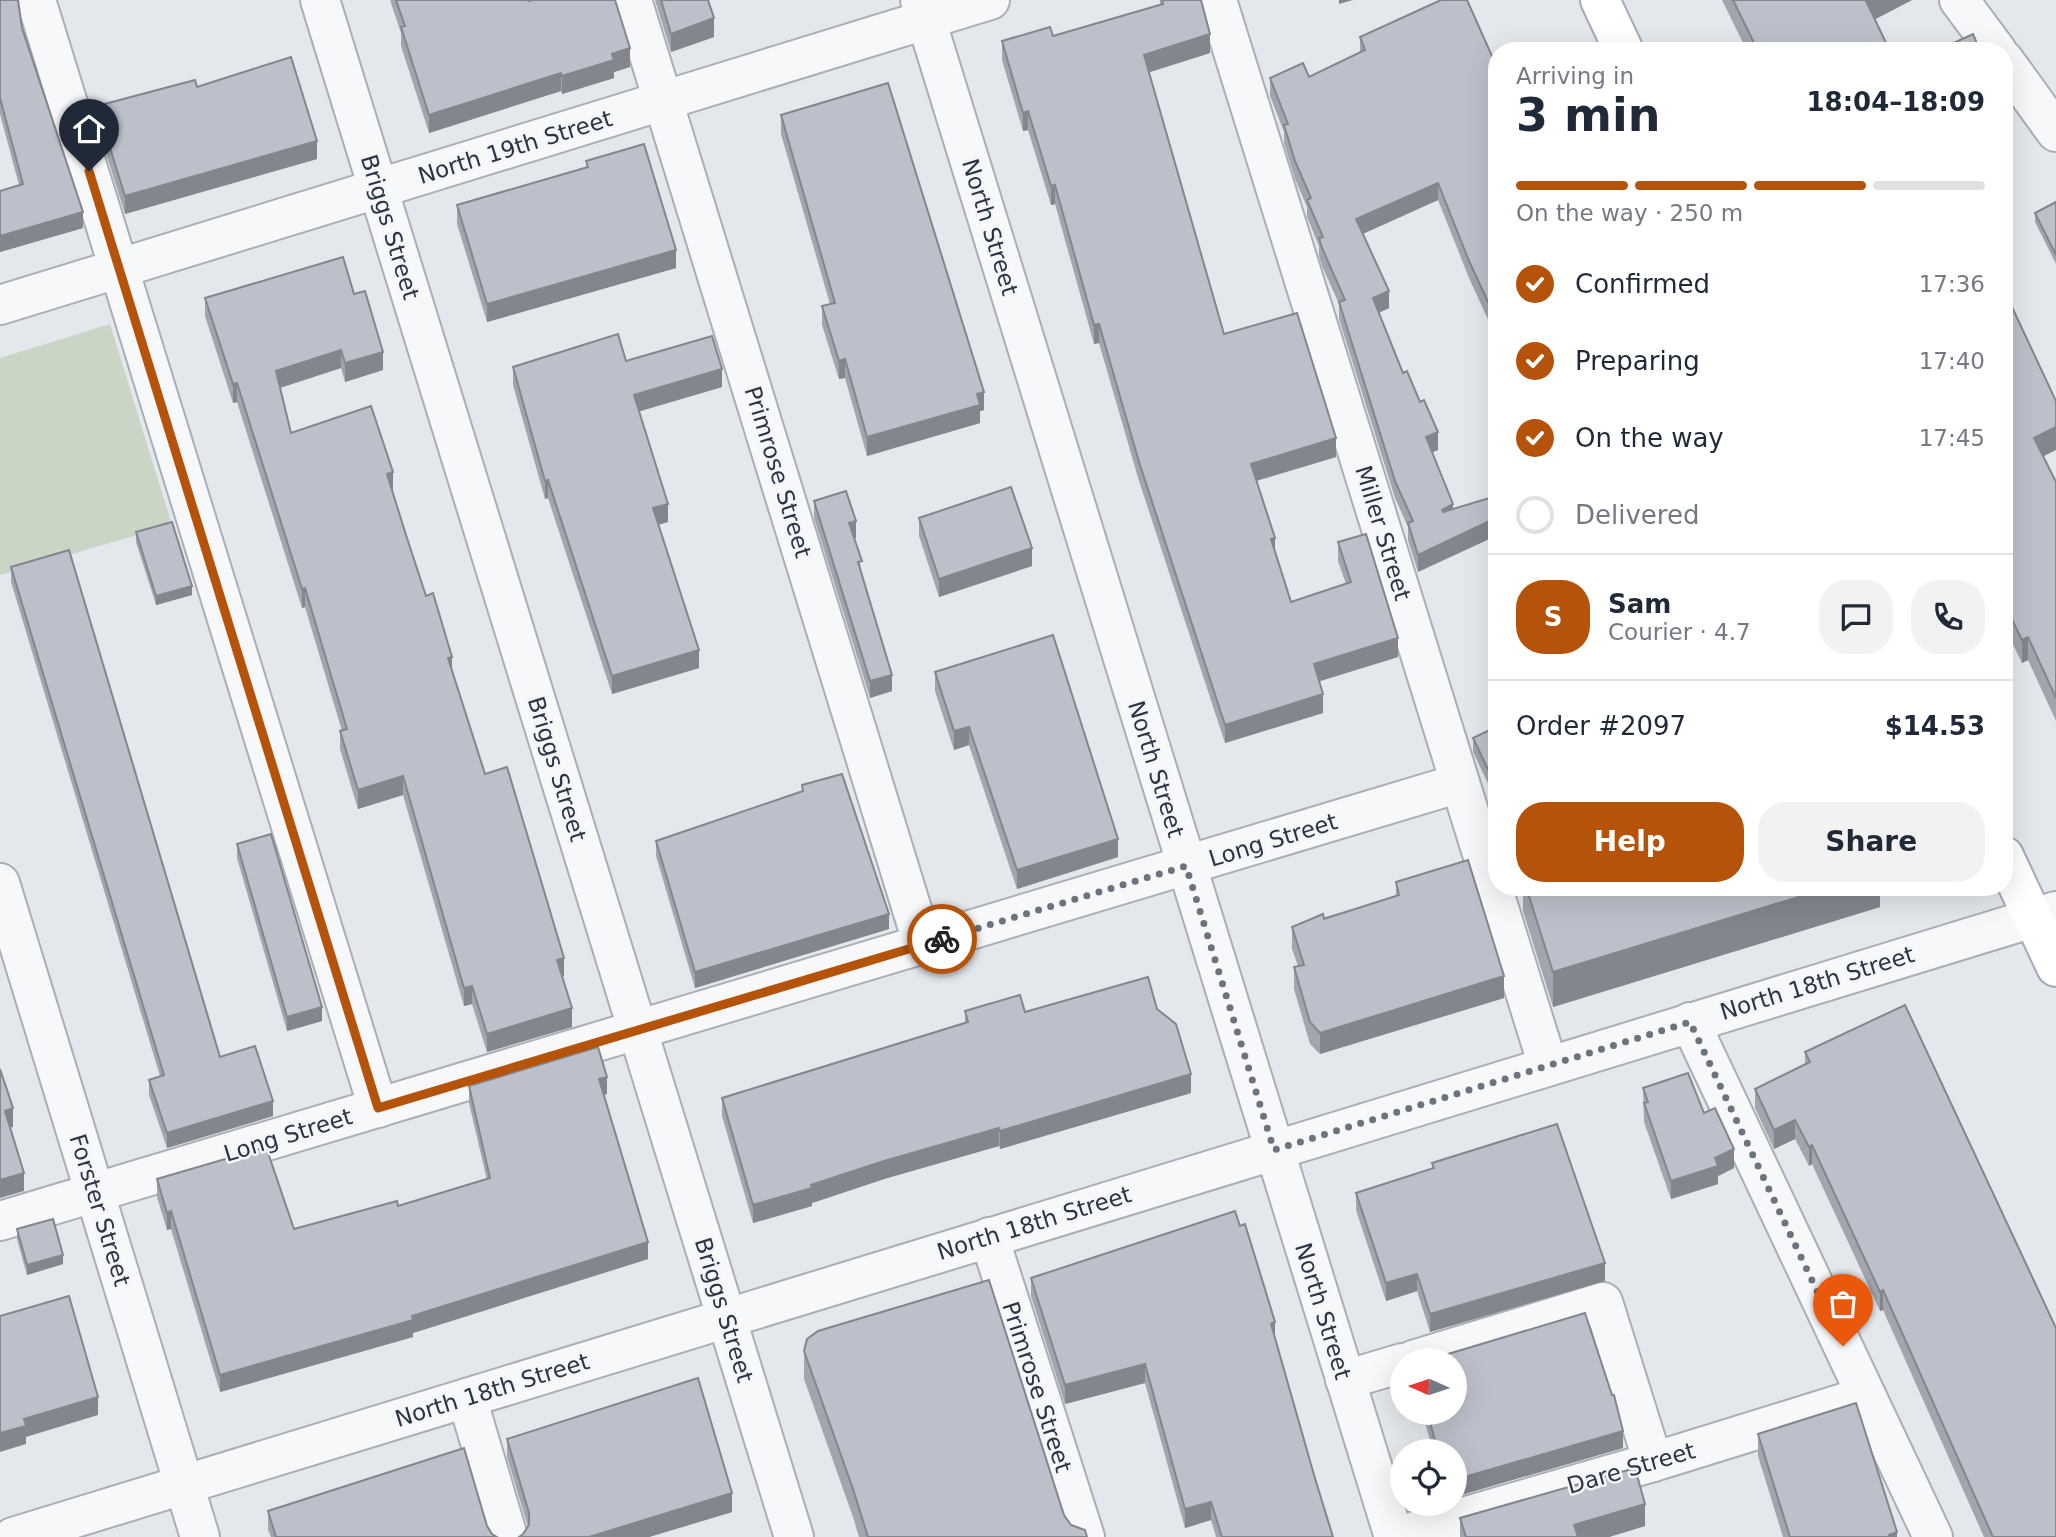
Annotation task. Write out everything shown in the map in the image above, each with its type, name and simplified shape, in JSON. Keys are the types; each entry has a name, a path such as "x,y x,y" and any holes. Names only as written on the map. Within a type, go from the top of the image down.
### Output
{"main road":[{"path":"1600,0 1620,42"},
{"path":"2013,869 2045,915 2056,967"}],"street":[{"path":"36,0 378,1108"},
{"name":"Briggs Street","path":"320,0 794,1537"},
{"name":"Primrose Street","path":"632,0 923,945"},
{"name":"North 19th Street","path":"0,305 663,101 923,10 990,0"},
{"name":"Miller Street","path":"1217,0 1460,783 1488,852"},
{"path":"1959,0 1990,42"},
{"name":"North Street","path":"923,10 1394,1537"},
{"path":"2013,72 2056,132"},
{"name":"Long Street","path":"0,1221 1460,783"},
{"name":"Forster Street","path":"0,883 200,1537"},
{"name":"Miller Street","path":"1505,896 1548,1066"},
{"name":"North 18th Street","path":"13,1537 2045,915"},
{"path":"1690,1022 1933,1537"},
{"name":"Primrose Street","path":"989,1237 1085,1537"},
{"path":"1452,1348 1603,1302 1653,1462"},
{"path":"1345,1380 1390,1367"},
{"name":"Dare Street","path":"1394,1537 1653,1462 1866,1396"},
{"path":"467,1398 509,1537"}],"green space":[{"path":"110,324 172,525 0,575 0,358"}],"building":[{"path":"0,0 18,0 22,28 83,212 0,236 0,191 23,184 0,98"},
{"path":"396,0 615,0 630,48 612,54 614,60 562,76 561,73 429,115 401,27 405,26"},
{"path":"661,0 708,0 714,18 671,34"},
{"path":"1162,0 1201,0 1210,34 1144,55 1224,334 1297,313 1336,438 1251,464 1275,538 1271,539 1291,602 1351,582 1338,542 1366,534 1398,638 1314,664 1323,694 1225,725 1139,462 1099,324 1094,325 1055,185 1051,186 1028,111 1023,113 1002,41 1050,27 1053,36 1163,4"},
{"path":"1441,0 1467,0 1488,47 1488,302 1438,183 1356,219 1389,291 1373,298 1403,373 1407,371 1420,402 1424,400 1438,432 1426,437 1453,504 1442,510 1443,512 1488,498 1488,522 1418,555 1408,523 1413,521 1395,481 1339,302 1345,300 1322,248 1319,238 1323,237 1307,200 1311,198 1295,161 1284,125 1288,124 1270,78 1303,63 1309,77 1365,50 1360,37"},
{"path":"1733,0 1867,0 1886,42 1754,42"},
{"path":"1973,34 1976,42 1956,42"},
{"path":"291,57 317,141 125,196 97,106 195,80 197,87"},
{"path":"888,83 984,392 977,394 980,405 867,437 845,359 839,361 822,306 835,303 781,115"},
{"path":"644,144 676,250 487,304 457,205 588,167 586,161"},
{"path":"2056,202 2056,255 2035,213"},
{"path":"343,257 354,294 365,291 383,352 345,363 341,350 276,371 291,433 371,406 393,472 387,474 426,596 433,593 452,657 448,658 485,774 507,767 564,958 557,960 572,1008 487,1034 472,986 464,988 403,776 358,790 340,731 347,729 305,588 302,589 237,383 233,384 205,298"},
{"path":"2013,309 2056,401 2056,427 2034,438 2056,482 2056,698 2028,637 2022,640 2013,622"},
{"path":"618,334 626,361 712,336 722,369 634,395 668,504 653,508 699,650 612,676 548,480 545,481 513,367"},
{"path":"1011,487 1032,548 939,579 919,518"},
{"path":"846,491 856,521 849,523 862,561 858,562 892,675 870,681 814,501"},
{"path":"172,522 192,586 156,596 136,532"},
{"path":"69,550 220,1057 255,1046 273,1101 167,1133 149,1080 164,1075 11,567"},
{"path":"1053,635 1118,839 1017,870 969,727 954,731 935,672"},
{"path":"1488,731 1488,769 1473,738"},
{"path":"842,774 889,914 695,972 656,841 803,791 802,785"},
{"path":"271,834 322,1007 287,1017 237,844"},
{"path":"1468,860 1504,976 1320,1033 1310,1022 1294,967 1304,965 1292,927 1323,914 1324,919 1399,895 1396,882"},
{"path":"1529,896 1802,896 1553,972"},
{"path":"1148,977 1157,1009 1176,1024 1191,1074 1000,1131 999,1128 884,1161 811,1185 812,1188 753,1205 722,1098 968,1022 965,1011 1020,995 1025,1012"},
{"path":"1905,1005 2056,1328 2056,1537 1993,1537 1883,1290 1880,1292 1812,1145 1809,1147 1795,1120 1774,1130 1755,1089 1810,1062 1805,1052"},
{"path":"598,1047 607,1077 599,1079 648,1242 412,1316 413,1320 220,1375 171,1211 167,1213 157,1179 266,1147 294,1229 397,1201 398,1206 490,1178 469,1086"},
{"path":"0,1069 13,1108 5,1111 24,1173 0,1180"},
{"path":"1688,1073 1704,1113 1715,1108 1734,1149 1715,1158 1718,1166 1671,1181 1644,1103 1648,1102 1643,1088"},
{"path":"1557,1124 1605,1263 1430,1314 1417,1274 1386,1283 1356,1193 1434,1168 1432,1163"},
{"path":"1235,1211 1240,1226 1245,1224 1275,1322 1271,1324 1333,1537 1222,1537 1211,1502 1185,1509 1145,1364 1065,1385 1031,1278"},
{"path":"53,1219 63,1255 27,1265 17,1229"},
{"path":"989,1280 1064,1515 1071,1525 1085,1530 1087,1537 868,1537 804,1351 807,1339 818,1331"},
{"path":"69,1296 98,1397 24,1419 26,1426 0,1433 0,1316"},
{"path":"1585,1313 1614,1395 1623,1431 1467,1476 1467,1439 1435,1439 1431,1425 1467,1425 1467,1348"},
{"path":"698,1378 732,1493 589,1537 519,1537 529,1525 529,1513 507,1439"},
{"path":"1856,1403 1897,1532 1889,1537 1790,1537 1758,1434"},
{"path":"464,1448 487,1526 497,1537 276,1537 268,1511"},
{"path":"1635,1468 1645,1504 1574,1525 1578,1537 1466,1537 1460,1518"}],"way so far":[{"path":"942,939 1186,866 1274,1150 1690,1022 1843,1346"}],"route":[{"path":"89,171 378,1108 942,939"}]}
